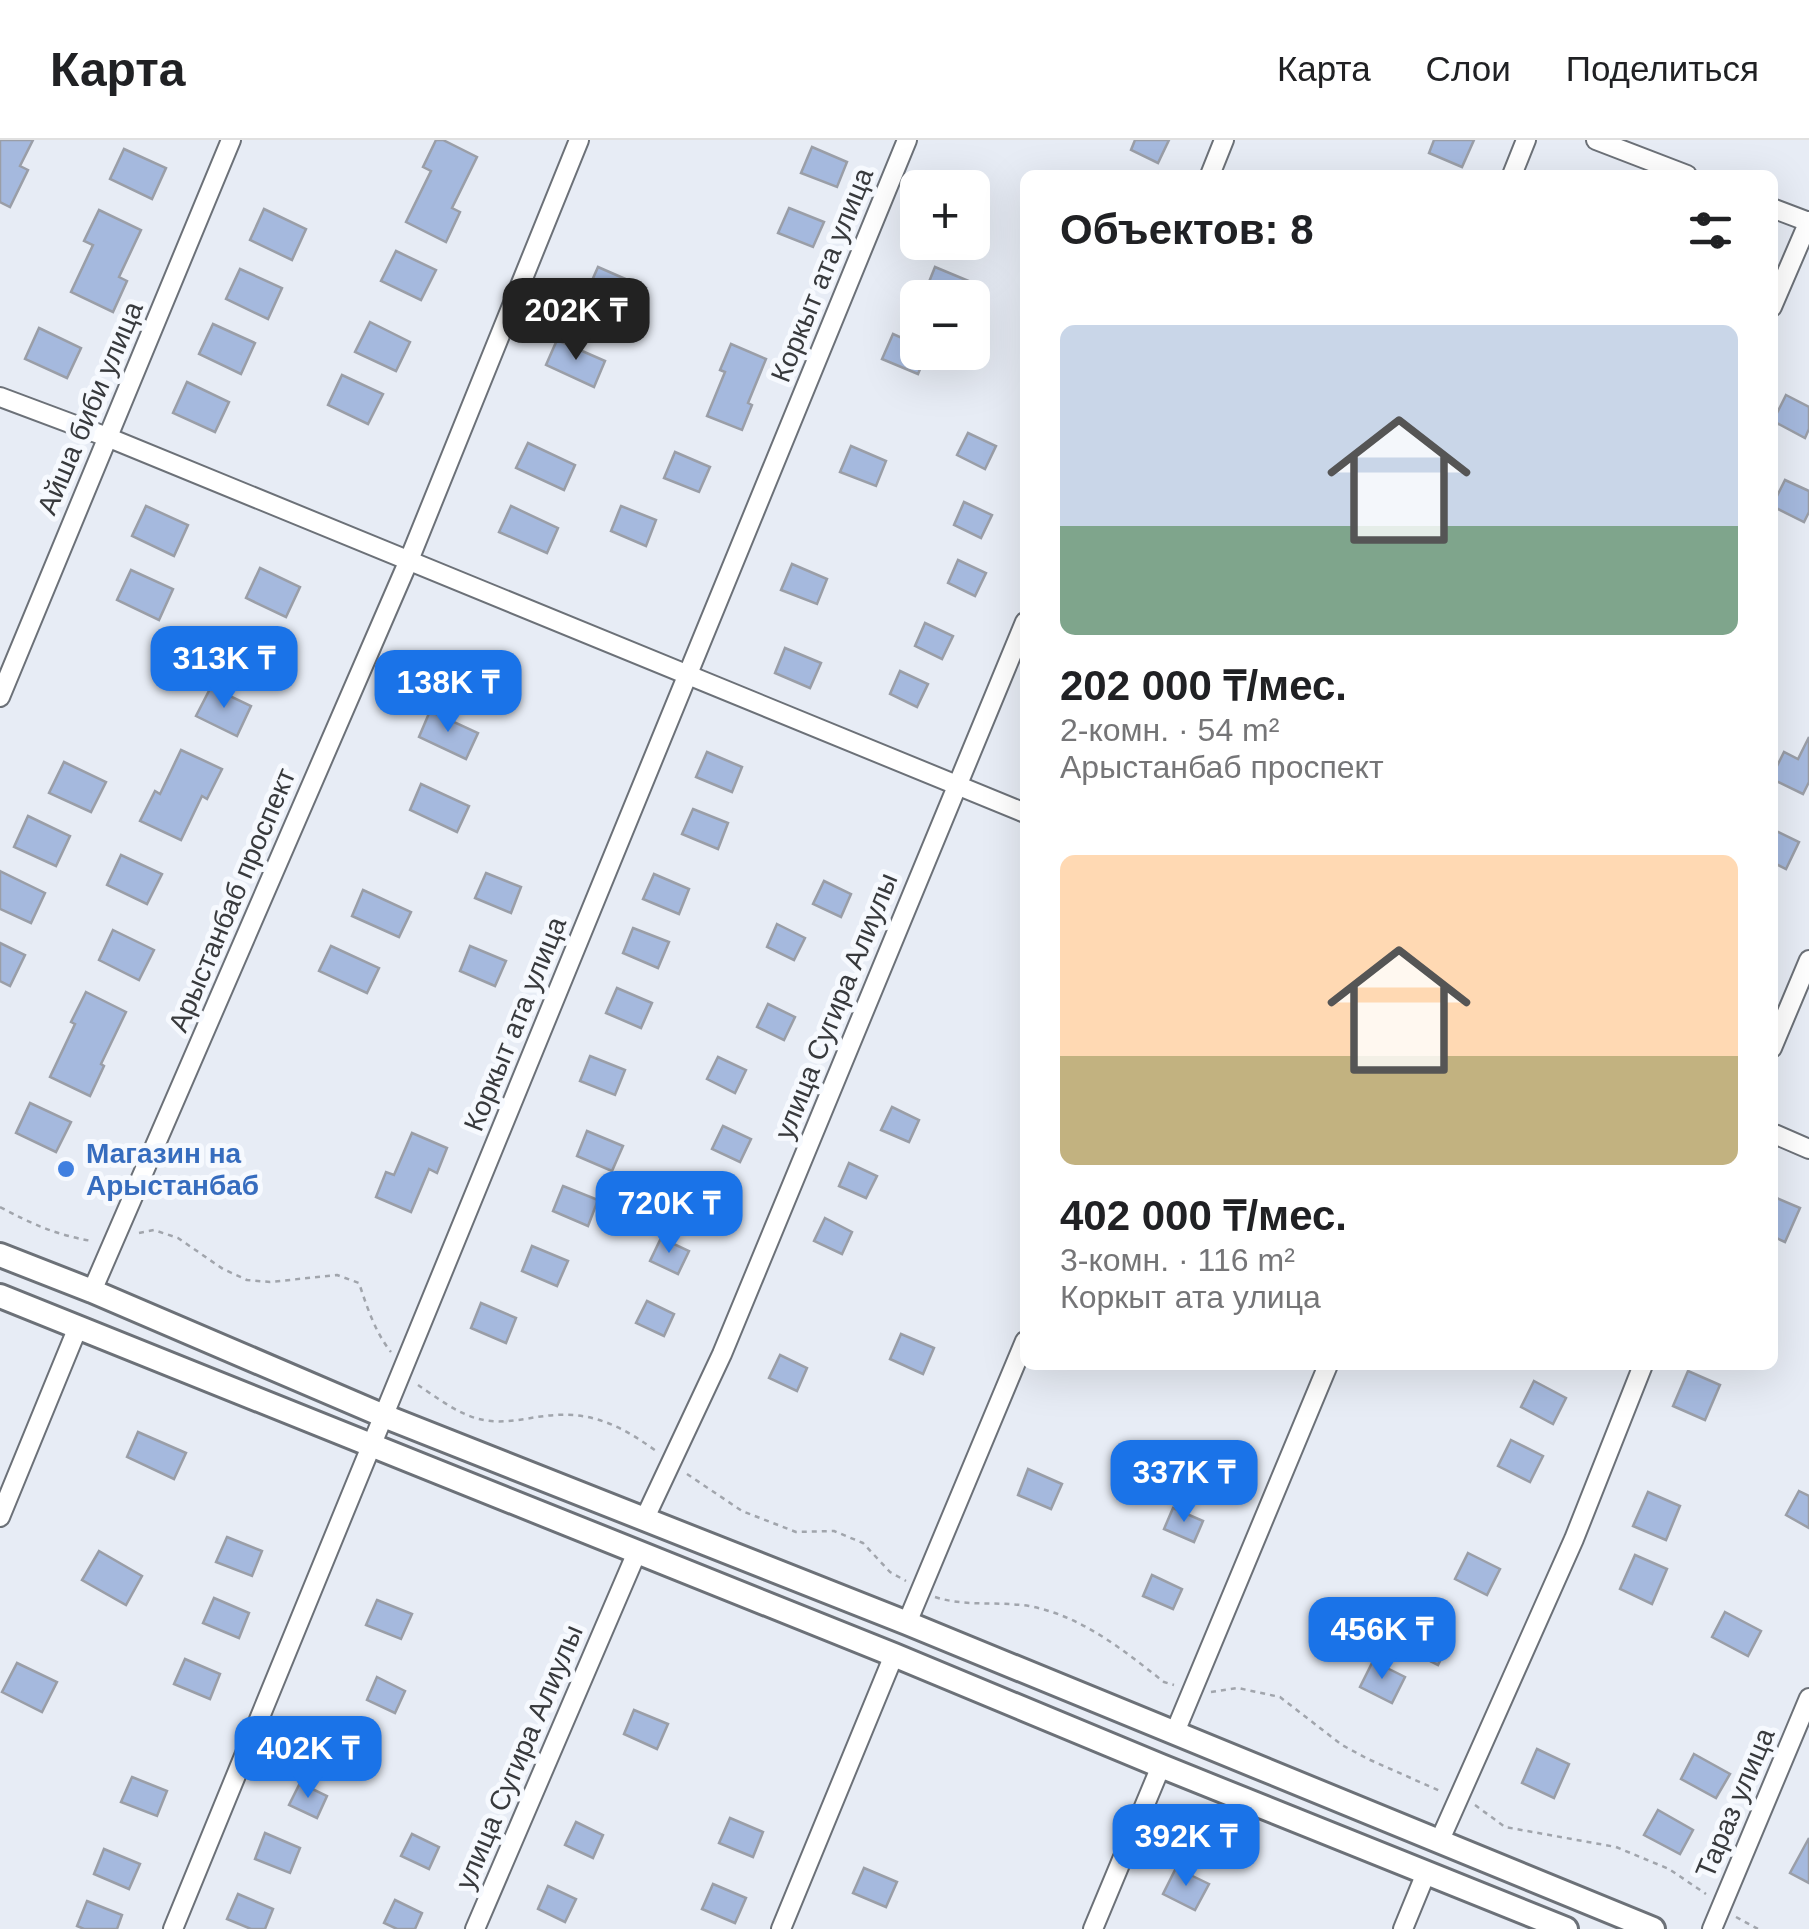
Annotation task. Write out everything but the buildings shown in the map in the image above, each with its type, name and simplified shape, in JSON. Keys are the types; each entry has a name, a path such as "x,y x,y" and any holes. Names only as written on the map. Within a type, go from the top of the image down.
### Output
{"street":[{"name":"Айша биби улица","path":"0,697 231,140"},
{"name":"Арыстанбаб проспект","path":"92,1291 409,560 579,140"},
{"name":"Коркыт ата улица","path":"172,1929 907,140"},
{"path":"1212,170 1224,140"},
{"path":"1514,170 1526,140"},
{"path":"1596,140 1674,170"},
{"path":"1778,210 1809,222 1778,294"},
{"path":"0,397 108,437 1020,811"},
{"name":"улица Сугира Алиулы","path":"644,1520 722,1354 1020,634"},
{"path":"1778,1034 1809,960"},
{"path":"1778,1135 1809,1149"},
{"path":"0,1256 92,1291 384,1416 1175,1732 1653,1929"},
{"path":"0,1296 1566,1929"},
{"path":"0,1517 78,1328"},
{"path":"907,1624 1020,1353"},
{"path":"1175,1732 1326,1370"},
{"path":"1439,1842 1574,1539 1641,1370"},
{"name":"улица Сугира Алиулы","path":"475,1929 637,1552"},
{"path":"781,1929 894,1655"},
{"name":"Тараз улица","path":"1712,1929 1809,1698"},
{"path":"1093,1929 1161,1766"},
{"path":"1403,1929 1426,1873"}],"path":[{"path":"0,1207 61,1235 99,1242 154,1230 178,1238 223,1269 247,1280 270,1282 337,1275 359,1283 383,1343 416,1384 479,1419 519,1421 558,1414 603,1419 634,1434 742,1512 796,1532 834,1532 863,1543 890,1572 952,1602 1029,1606 1067,1618 1107,1637 1164,1682 1206,1693 1238,1688 1280,1697 1342,1745 1470,1801 1505,1826 1616,1847 1634,1854 1669,1869 1758,1929"}],"place":[{"name":"Магазин на Арыстанбаб","path":"66,1169"}]}
